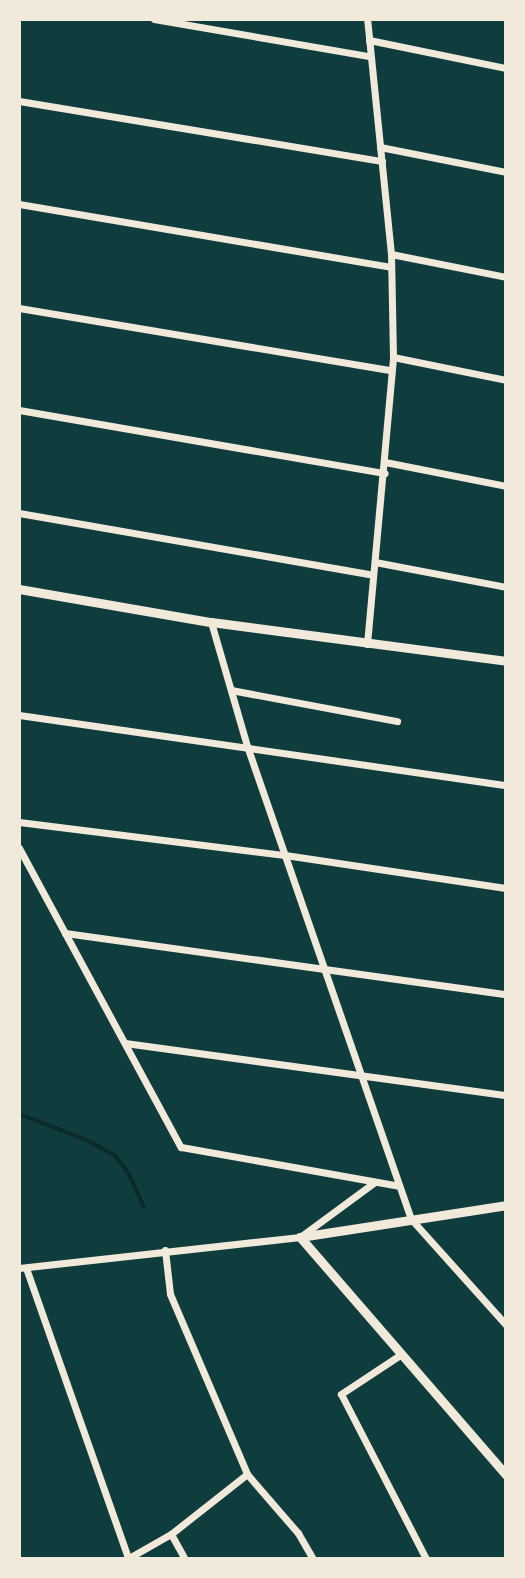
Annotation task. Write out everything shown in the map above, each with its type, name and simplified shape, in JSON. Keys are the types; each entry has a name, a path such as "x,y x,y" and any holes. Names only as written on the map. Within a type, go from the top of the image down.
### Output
{"street":[{"path":"154,19 369,56"},
{"path":"367,19 391,254 393,358 385,473 367,644"},
{"path":"369,40 506,68"},
{"path":"19,101 382,161"},
{"path":"380,147 506,172"},
{"path":"19,204 391,267"},
{"path":"391,254 506,277"},
{"path":"19,309 391,370"},
{"path":"393,358 506,380"},
{"path":"19,410 385,473"},
{"path":"385,462 506,486"},
{"path":"19,513 373,575"},
{"path":"375,562 506,587"},
{"path":"19,589 211,622 506,661"},
{"path":"211,622 247,746 411,1219 506,1325"},
{"path":"231,690 397,721"},
{"path":"19,715 506,785"},
{"path":"19,822 285,855 506,888"},
{"path":"19,848 181,1147 399,1186"},
{"path":"65,933 506,994"},
{"path":"125,1043 506,1095"},
{"path":"300,1237 375,1182"},
{"path":"247,1474 171,1534 128,1558 23,1268 300,1237 506,1205"},
{"path":"300,1237 506,1475"},
{"path":"165,1250 170,1294 247,1474 298,1533 313,1559"},
{"path":"400,1355 341,1394 426,1559"},
{"path":"171,1534 185,1559"}],"waterway":[{"path":"19,1114 89,1141 116,1156 128,1172 144,1206"}]}
